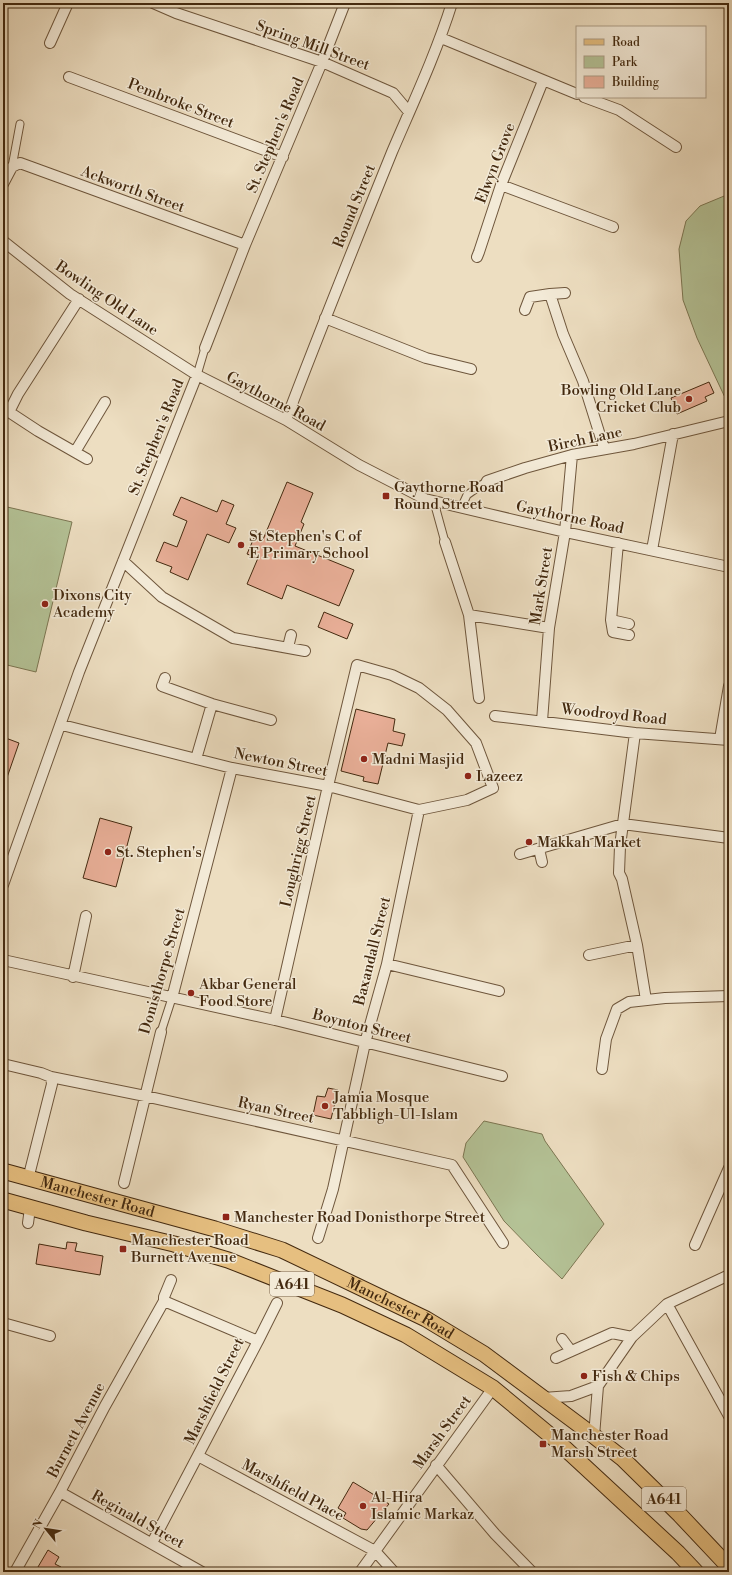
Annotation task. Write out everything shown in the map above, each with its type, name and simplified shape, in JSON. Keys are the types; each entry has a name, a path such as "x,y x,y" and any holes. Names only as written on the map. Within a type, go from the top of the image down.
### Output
{"main road":[{"name":"Manchester Road","path":"3,1171 215,1229 285,1251 426,1318 484,1354 622,1458 675,1510 729,1567"},
{"name":"Manchester Road","path":"5,1200 30,1208 188,1248 228,1260 342,1305 406,1335 493,1388 556,1441 673,1548 696,1572"}],"street":[{"path":"50,43 68,3"},
{"name":"Spring Mill Street","path":"153,3 178,8 322,62 393,93 409,112"},
{"name":"St. Stephen's Road","path":"3,885 62,725 79,672 196,375 245,245 322,62 345,3"},
{"name":"Round Street","path":"286,420 325,318 409,112 441,38 452,3"},
{"path":"441,38 576,94"},
{"name":"Pembroke Street","path":"69,77 282,157"},
{"name":"Elwyn Grove","path":"477,257 501,185 543,81"},
{"path":"587,98 619,110 676,147"},
{"path":"3,184 12,167 20,124"},
{"name":"Ackworth Street","path":"12,167 20,163 245,245"},
{"path":"501,185 613,227"},
{"name":"Bowling Old Lane","path":"3,241 79,299 196,375"},
{"path":"525,310 530,297 565,293"},
{"path":"550,294 583,381 604,448"},
{"path":"79,299 18,394 6,410 87,460"},
{"path":"325,318 426,358 471,369"},
{"name":"Gaythorne Road","path":"196,375 286,420 359,465 425,499 565,532 729,567"},
{"path":"75,452 105,402"},
{"name":"Birch Lane","path":"462,508 467,495 487,481 525,468 572,455 604,448 634,444 729,421"},
{"path":"652,550 673,434"},
{"name":"Mark Street","path":"542,721 549,628 565,532 572,455"},
{"path":"434,502 469,615 479,698"},
{"path":"618,543 612,620 613,632 629,635"},
{"path":"123,561 162,597 233,638 305,651"},
{"path":"469,615 549,628"},
{"path":"612,620 630,624"},
{"path":"288,647 291,635"},
{"name":"Loughrigg Street","path":"275,1020 357,665 392,674 419,688 447,710 476,743 493,788"},
{"path":"165,678 162,686 212,704 271,720"},
{"path":"724,740 729,686"},
{"path":"196,759 212,704"},
{"name":"Woodroyd Road","path":"495,716 635,733 724,740"},
{"name":"Newton Street","path":"62,725 232,768 328,786 419,810 467,800 493,788"},
{"path":"635,733 620,846 619,873 622,879 637,945 646,1000"},
{"name":"Donisthorpe Street","path":"124,1183 161,1032 172,998 232,768"},
{"name":"Baxandall Street","path":"318,1238 333,1189 365,1043 387,964 419,810"},
{"path":"520,854 623,824 729,838"},
{"path":"539,849 542,862"},
{"path":"73,977 86,916"},
{"path":"589,955 637,945"},
{"name":"Boynton Street","path":"3,960 73,977 275,1020 502,1076"},
{"path":"387,964 499,991"},
{"path":"602,1069 606,1039 617,1009 629,1002 665,998 729,996"},
{"name":"Ryan Street","path":"3,1064 41,1073 50,1077 145,1096 452,1165 503,1243"},
{"path":"28,1179 52,1084 50,1077"},
{"path":"695,1245 729,1168"},
{"path":"28,1223 30,1208"},
{"path":"594,1436 598,1386 632,1337 667,1304 729,1275"},
{"name":"Burnett Avenue","path":"15,1572 164,1301 164,1297 172,1280"},
{"name":"Marshfield Street","path":"152,1543 258,1341 164,1301"},
{"path":"258,1341 277,1303"},
{"path":"667,1304 729,1416"},
{"path":"3,1323 50,1336"},
{"path":"556,1358 612,1333 632,1337"},
{"path":"562,1339 571,1351"},
{"path":"543,1398 571,1396 598,1386"},
{"name":"Marsh Street","path":"360,1572 493,1388"},
{"name":"Marshfield Place","path":"198,1456 375,1551 394,1572"},
{"path":"436,1465 495,1534 532,1572"},
{"name":"Reginald Street","path":"60,1492 202,1572"}],"green space":[{"path":"729,194 729,406 697,338 683,300 679,249 686,221 700,206"},
{"path":"3,506 72,522 36,672 3,664"},
{"path":"484,1121 542,1134 545,1141 604,1224 562,1279 504,1221 463,1157 466,1143"}],"building":[{"name":"Bowling Old Lane Cricket Club","path":"709,382 714,393 705,397 707,401 677,414 671,398"},
{"path":"287,482 313,493 301,522 304,524 295,546 354,570 339,606 287,585 282,599 247,584 258,558 247,554 254,538 262,542"},
{"path":"181,497 217,512 222,500 234,505 226,524 236,528 229,543 207,534 188,580 170,572 172,567 156,561 164,542 177,547 187,521 173,515"},
{"path":"324,612 353,624 347,639 318,627"},
{"name":"Madni Masjid","path":"356,709 395,719 393,731 405,734 402,746 388,743 378,784 363,781 364,777 341,771"},
{"path":"3,737 19,743 3,789"},
{"name":"St. Stephen's","path":"100,818 132,827 116,887 83,878"},
{"name":"Jamia Mosque Tabbligh-Ul-Islam","path":"328,1088 338,1090 331,1119 313,1115 317,1096 325,1097"},
{"path":"67,1242 77,1243 75,1251 103,1256 100,1275 36,1264 39,1244 66,1249"},
{"name":"Al-Hira Islamic Markaz","path":"353,1482 389,1504 367,1530 361,1529 343,1518 346,1513 338,1508"},
{"path":"48,1550 59,1557 55,1564 61,1567 57,1572 35,1572"}],"place":[{"name":"Bowling Old Lane Cricket Club","path":"689,399"},
{"name":"Gaythorne Road Round Street","path":"386,496"},
{"name":"St Stephen's C of E Primary School","path":"241,545"},
{"name":"Dixons City Academy","path":"45,604"},
{"name":"Madni Masjid","path":"364,759"},
{"name":"Lazeez","path":"468,776"},
{"name":"Makkah Market","path":"529,842"},
{"name":"St. Stephen's","path":"108,852"},
{"name":"Akbar General Food Store","path":"191,993"},
{"name":"Jamia Mosque Tabbligh-Ul-Islam","path":"325,1106"},
{"name":"Manchester Road Donisthorpe Street","path":"226,1217"},
{"name":"Manchester Road Burnett Avenue","path":"123,1249"},
{"name":"Fish & Chips","path":"584,1376"},
{"name":"Manchester Road Marsh Street","path":"543,1444"},
{"name":"Al-Hira Islamic Markaz","path":"363,1506"}]}
